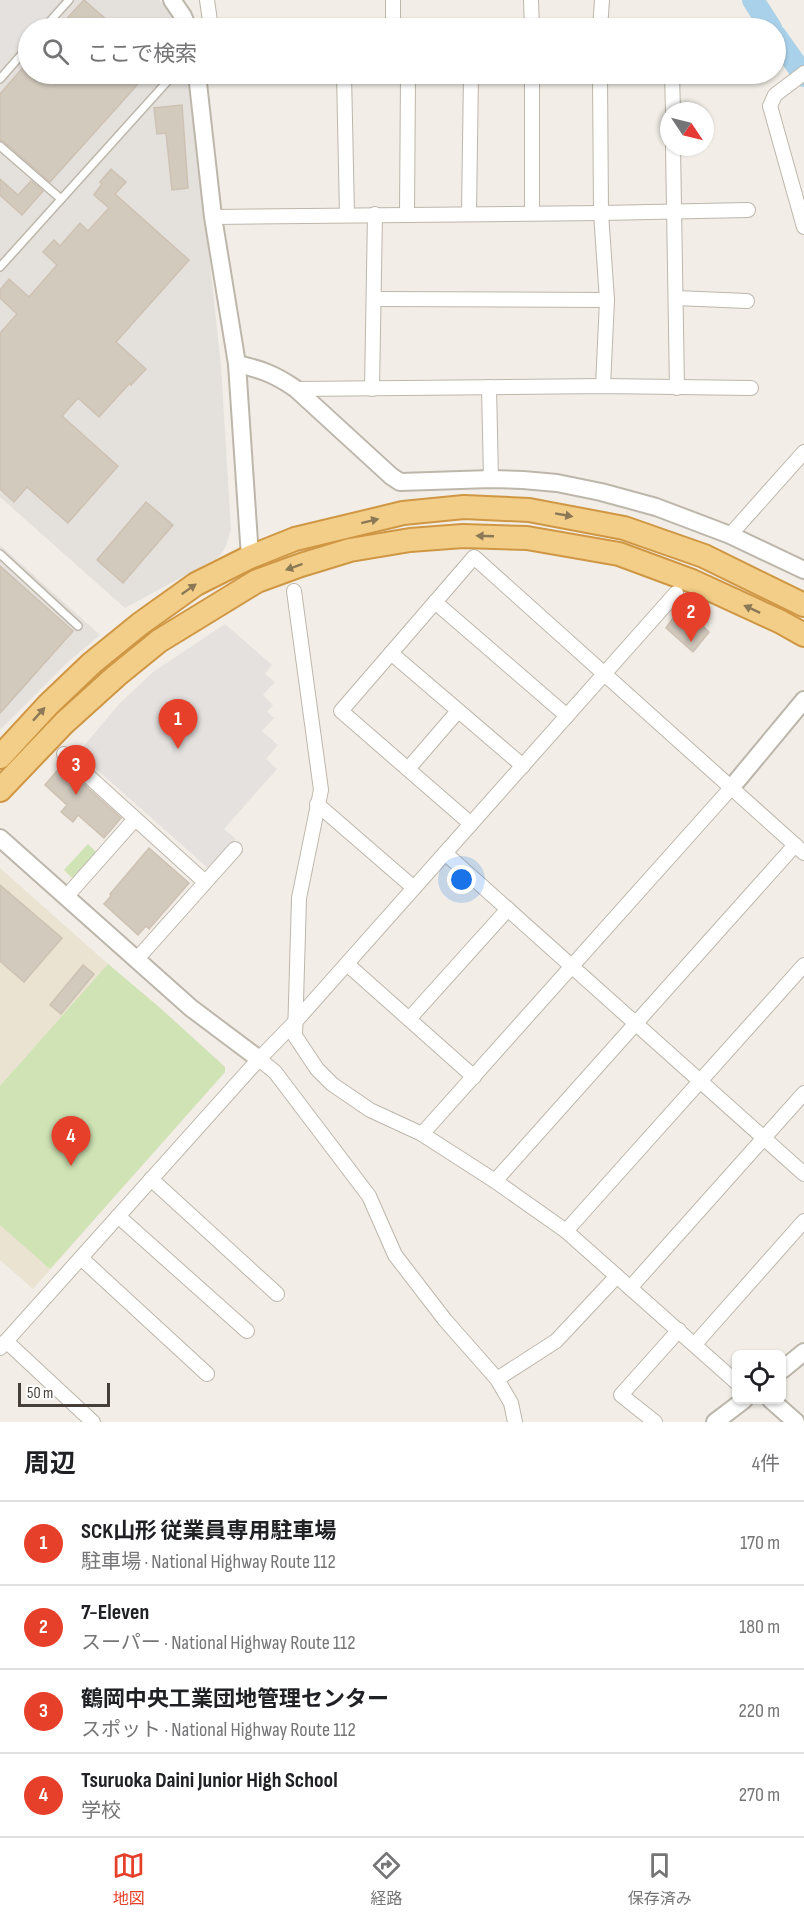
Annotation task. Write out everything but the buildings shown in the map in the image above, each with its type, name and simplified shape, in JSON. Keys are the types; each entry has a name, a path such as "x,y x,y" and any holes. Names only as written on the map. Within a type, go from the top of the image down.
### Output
{"highway":[{"path":"0,757 48,705 92,663 140,624 196,584 250,557 295,539 403,513 464,507 529,510 624,528 704,556 804,605"},
{"path":"0,790 64,723 159,641 257,582 301,564 350,550 411,540 463,536 527,538 618,554 692,581 804,635"}],"street":[{"path":"172,0 184,18"},
{"path":"207,0 210,18"},
{"path":"393,0 393,18"},
{"path":"531,0 532,18"},
{"path":"601,18 602,0"},
{"path":"804,73 775,95 770,106 804,227"},
{"path":"198,84 213,217 237,364 250,557"},
{"path":"345,84 347,215"},
{"path":"407,214 408,84"},
{"path":"469,213 471,84"},
{"path":"532,84 532,213"},
{"path":"600,84 601,213 607,300 603,386"},
{"path":"672,84 673,102"},
{"path":"673,156 676,388"},
{"path":"213,217 748,210"},
{"path":"372,389 375,214"},
{"path":"676,298 747,301"},
{"path":"374,299 607,300"},
{"path":"237,364 261,369 296,389 400,482 491,479 557,483 601,492 656,507 730,535 804,570"},
{"path":"296,389 603,386 751,388"},
{"path":"489,387 491,479"},
{"path":"730,535 804,452"},
{"path":"471,824 341,711 474,557 799,849 636,1023 495,1181"},
{"path":"294,591 321,790 299,898 296,1036 317,1069 332,1084 370,1110 422,1134 495,1181 566,1231 732,1378"},
{"path":"93,1422 3,1344 347,964 676,593"},
{"path":"435,602 567,716"},
{"path":"391,653 523,766"},
{"path":"422,1134 731,788 804,700"},
{"path":"408,769 458,711"},
{"path":"64,754 205,882"},
{"path":"317,804 414,888"},
{"path":"66,897 135,819"},
{"path":"0,838 191,1008 275,1072 369,1196 394,1254 445,1320 497,1379 511,1404 515,1422"},
{"path":"136,959 235,849"},
{"path":"445,853 804,1174"},
{"path":"410,1019 508,909"},
{"path":"347,964 474,1077"},
{"path":"566,1231 804,964"},
{"path":"630,1288 804,1093"},
{"path":"152,1179 277,1294"},
{"path":"118,1216 247,1331"},
{"path":"694,1344 804,1221"},
{"path":"81,1258 207,1374"},
{"path":"497,1379 556,1341 617,1276"},
{"path":"655,1422 621,1395 679,1330"},
{"path":"786,1367 804,1352"},
{"path":"715,1422 739,1404"},
{"path":"776,1404 796,1422"}],"lane":[{"path":"53,18 69,0"},
{"path":"0,79 18,58"},
{"path":"0,267 165,84"},
{"path":"0,146 60,199"},
{"path":"0,554 78,626"}],"shaded area":[{"path":"0,0 159,0 176,18 18,18 18,84 191,84 221,366 231,529 226,546 219,557 125,608 0,497"},
{"path":"0,0 61,0 44,18 18,18 18,47 0,68"},
{"path":"0,545 100,635 68,662 0,730"},
{"path":"225,624 272,665 265,674 275,682 263,695 273,705 267,712 274,718 262,731 278,745 266,759 277,769 224,829 236,839 209,869 78,753 119,704 153,672"},
{"path":"0,868 225,1067 225,1072 33,1289 0,1260"}],"green space":[{"path":"88,844 96,852 72,878 64,870"},
{"path":"108,964 225,1067 225,1072 50,1269 0,1225 0,1086"}],"waterway":[{"path":"753,0 765,18"},
{"path":"786,50 804,76"}],"place":[{"name":"7-Eleven","path":"691,642"},
{"name":"SCK山形 従業員専用駐車場","path":"178,749"},
{"name":"鶴岡中央工業団地管理センター","path":"76,795"},
{"name":"Tsuruoka Daini Junior High School","path":"71,1166"}]}
